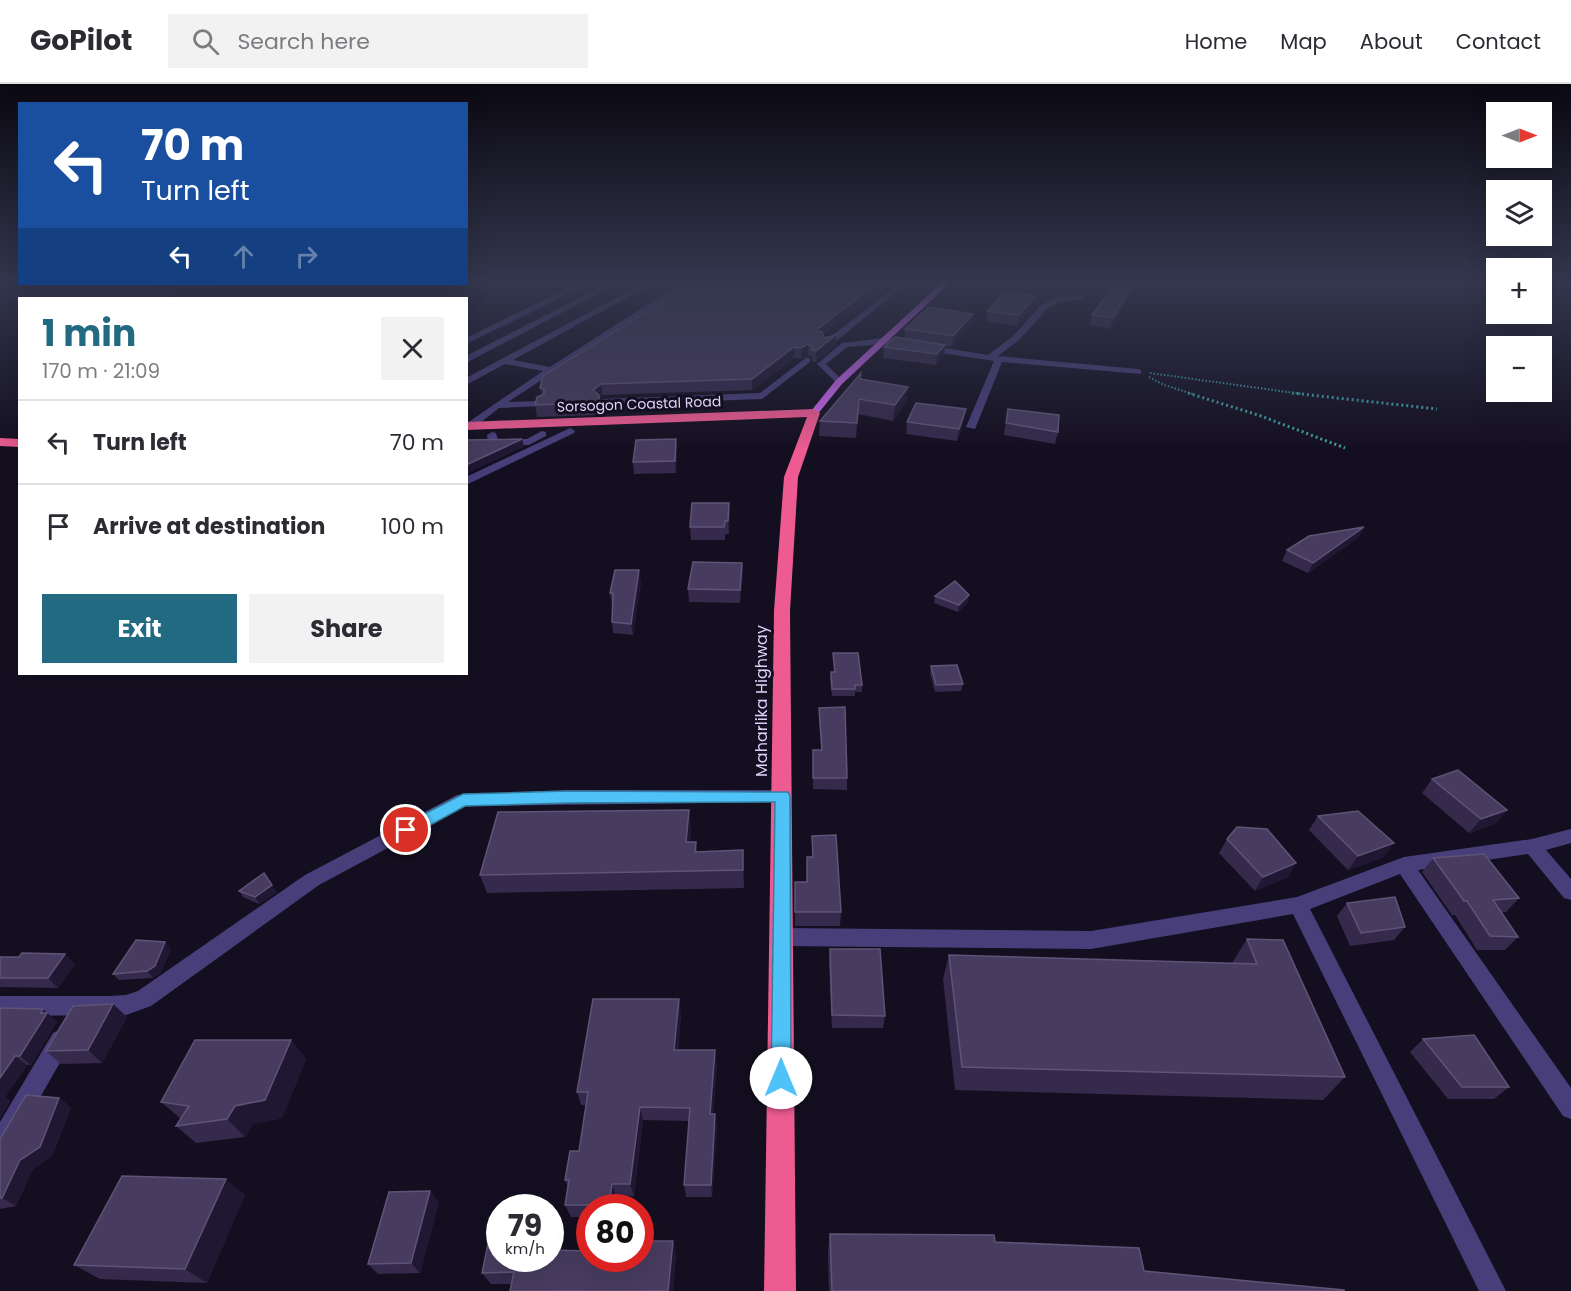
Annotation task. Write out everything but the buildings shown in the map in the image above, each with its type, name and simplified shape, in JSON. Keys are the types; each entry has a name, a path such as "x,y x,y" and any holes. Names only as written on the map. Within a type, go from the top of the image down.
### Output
{"highway":[{"name":"Sorsogon Coastal Road","path":"468,429 811,418"},
{"name":"Sorsogon Coastal Road","path":"468,429 492,435 811,418"},
{"name":"Maharlika Highway","path":"780,1291 782,611 791,477 811,418"},
{"path":"0,442 18,443"},
{"path":"0,455 18,455"}],"main road":[{"name":"Maharlika Highway","path":"811,418 839,382 887,337"}],"street":[{"path":"468,359 512,337"},
{"path":"468,381 550,337"},
{"path":"468,429 493,408 602,337"},
{"path":"827,344 835,337"},
{"path":"971,427 995,358 1017,337"},
{"path":"839,382 821,364 845,345 883,341 995,358 1138,372"},
{"path":"468,353 552,370"},
{"path":"602,402 762,396 807,360"},
{"path":"468,411 541,404"},
{"path":"468,481 570,431"},
{"path":"0,1006 126,1005 144,999 312,880 463,800 783,796"},
{"path":"782,937 1091,940 1298,905 1404,865 1532,846 1571,836"},
{"path":"1532,846 1571,892"},
{"path":"1404,865 1571,1108"},
{"path":"1298,905 1493,1291"},
{"path":"0,1144 80,1006"}],"path":[{"path":"1138,372 1343,400 1437,409"},
{"path":"1138,372 1164,385 1261,416 1346,448"}],"route":[{"path":"406,830 463,800 783,796 781,1078"}]}
